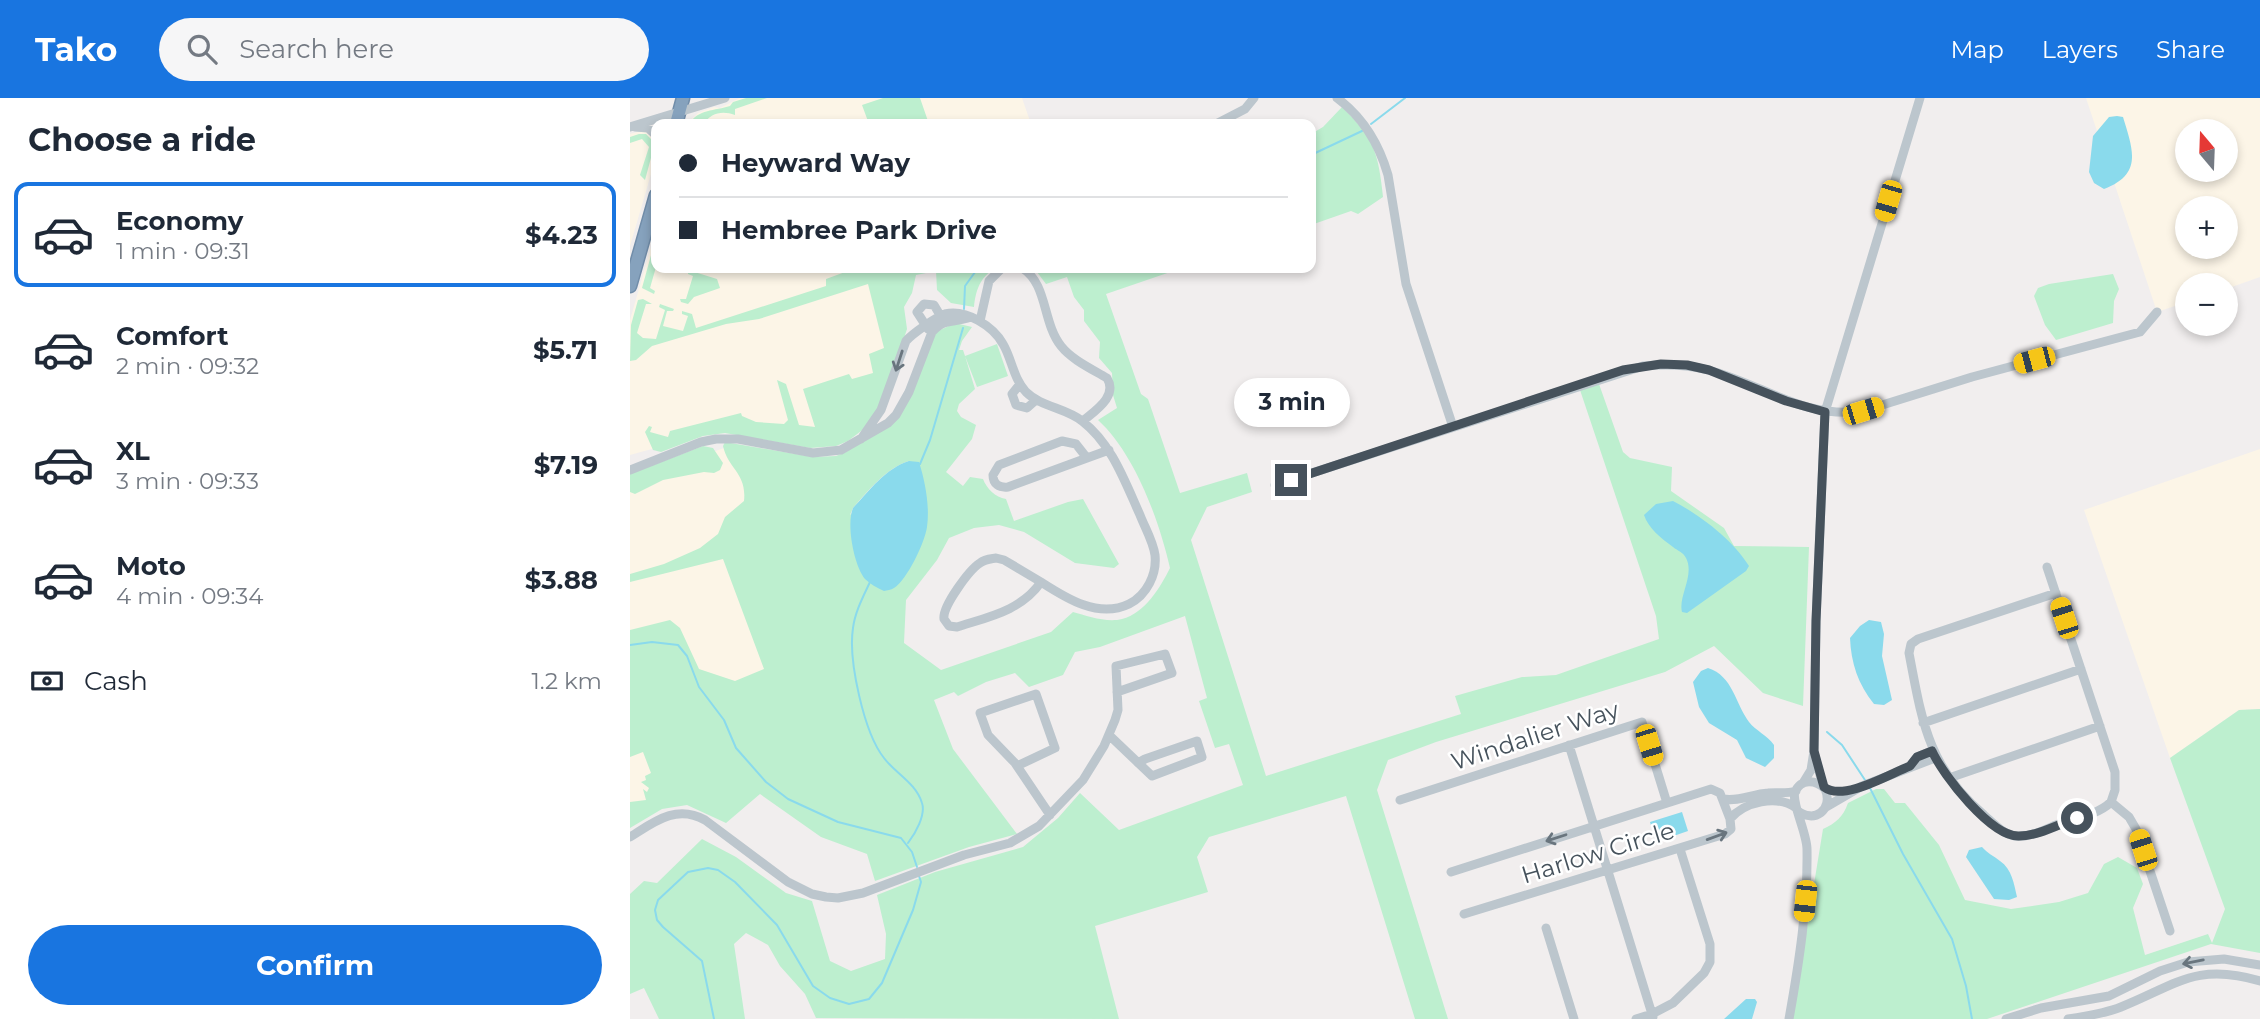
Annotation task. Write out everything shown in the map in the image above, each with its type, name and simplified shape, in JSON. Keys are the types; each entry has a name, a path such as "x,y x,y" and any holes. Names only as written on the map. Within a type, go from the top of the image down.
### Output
{"highway":[{"path":"677,119 683,98"},
{"path":"630,286 651,212"}],"street":[{"path":"677,119 726,98"},
{"path":"1226,119 1245,109 1254,98"},
{"path":"1337,98 1367,127 1383,158 1406,284 1452,427"},
{"path":"1789,1019 1805,901 1807,841 1793,799 1811,770 1814,751 1816,621 1825,412 1920,98"},
{"path":"630,127 651,123"},
{"path":"630,127 651,131"},
{"path":"980,321 989,281 997,273"},
{"path":"1030,273 1037,282 1043,306 1060,344 1110,382 1112,390 1109,396 1083,421"},
{"path":"929,329 917,312 924,304 932,303 942,319"},
{"path":"1275,485 1623,370 1661,364 1687,365 1709,370 1786,401 1825,412 1863,411 1972,377 2140,332 2157,313"},
{"path":"861,439 881,410 906,341 911,335 929,329 942,319 968,318 980,321 1002,342 1020,384 1036,400 1083,421 1109,450 1153,545 1155,565 1150,583 1142,594 1119,608 1106,610 1074,601 1004,560 986,560 975,567 945,607 944,619 949,626 957,627 1010,609 1027,598 1041,582"},
{"path":"630,470 701,442 716,439 738,439 821,454 841,450 896,415 909,392 929,329"},
{"path":"1020,384 1012,394 1016,405 1027,408 1036,400"},
{"path":"1087,458 1076,444 1062,441 999,464 994,470 993,478 999,486 1008,487 1109,450"},
{"path":"2048,567 2117,777 2114,797 2101,810 2029,835 2011,835 1972,805 1949,778 1934,754 1923,723 1909,653 1911,644 1919,639 2056,593"},
{"path":"630,837 665,816 688,813 705,820 788,882 812,894 847,897 1021,838 1050,815 1083,780 1109,735 1118,710 1117,692 1116,666 1166,653 1172,673 1117,692"},
{"path":"1923,723 2081,669"},
{"path":"1017,766 1055,748 1036,694 980,713 988,735 1017,766 1050,815"},
{"name":"Windalier Way","path":"1400,800 1642,722 1667,803"},
{"path":"1949,778 2100,726"},
{"path":"1109,735 1138,763 1152,776 1202,757 1197,741 1138,763"},
{"path":"1569,745 1652,1017"},
{"path":"1814,751 1828,798 1826,807"},
{"path":"1807,841 1818,815 1826,807 1851,791 1910,766 1917,757 1934,754"},
{"path":"1799,787 1816,782 1835,792 1851,791"},
{"name":"Harlow Circle","path":"1451,872 1711,789 1718,791 1723,799 1738,800 1764,793 1785,793 1799,787"},
{"path":"1723,799 1730,819"},
{"name":"Harlow Circle","path":"1464,914 1725,834 1731,829 1730,819 1740,809 1780,801 1797,809"},
{"path":"2111,802 2129,817 2136,829 2171,931"},
{"path":"1797,809 1807,816 1818,815"},
{"path":"1636,1019 1652,1017 1668,1007 1704,973 1711,956 1710,944 1680,849"},
{"path":"1546,928 1574,1019"},
{"path":"2006,1019 2041,1008 2109,996 2160,971 2188,962 2224,959 2259,962 2257,980 2223,974 2198,976 2174,982 2108,1012 2068,1019"}],"shaded area":[{"path":"740,98 1022,98 1029,119 692,119 698,113 714,107 720,108"},
{"path":"2086,98 2260,98 2260,277 2238,285 2238,273 2175,273 2175,306 2157,312"},
{"path":"646,131 651,136 651,174 630,246 630,134"},
{"path":"651,247 651,273 920,273 887,282 900,333 848,429 728,428 630,455 630,320"},
{"path":"724,448 751,452 810,693 630,817 630,481"},
{"path":"2260,449 2260,709 2239,710 2170,758 2084,510"}],"green space":[{"path":"746,98 767,98 735,109 735,115 726,113 708,119 693,119 702,113 730,106 733,102"},
{"path":"883,98 920,98 927,119 867,119 862,105"},
{"path":"1342,107 1362,128 1377,158 1383,197 1358,214 1351,211 1316,223 1316,131"},
{"path":"646,134 651,139 651,158 645,180 640,175 649,147 642,139 630,143 630,137"},
{"path":"651,255 651,273 654,273 650,288 655,291 654,294 642,288"},
{"path":"698,273 717,279 720,288 694,297 688,304 681,302 680,299 686,299 693,276 688,274"},
{"path":"842,273 926,273 916,275 912,293 904,307 907,329 884,399 869,425 848,441 836,446 810,448 725,433 703,436 661,452 653,450 645,432 649,426 652,427 650,432 668,437 670,431 741,413 756,422 784,424 788,420 777,380 786,384 799,425 815,427 803,389 849,374 852,379 873,373 869,354 884,348 868,284 759,319 726,324 652,346 636,360 630,361 631,325 638,300 643,299 652,304 646,304 637,333 643,338 656,339 665,310 659,307 660,304 674,309 667,311 663,326 683,331 688,316 682,314 682,311 692,314 696,328 826,286 826,279"},
{"path":"936,273 989,273 980,284 974,307 951,303 937,290"},
{"path":"1038,273 1167,273 1106,294 1141,394 1148,399 1180,493 1247,473 1252,492 1207,507 1191,540 1266,776 1461,714 1455,696 1522,677 1556,675 1659,639 1656,616 1580,390 1599,384 1623,452 1630,458 1672,467 1671,491 1724,528 1734,546 1809,547 1803,706 1763,693 1714,646 1665,672 1436,742 1388,760 1377,790 1448,1019 1415,1019 1346,796 1209,837 1197,857 1208,892 1095,926 1119,1019 816,1018 805,994 780,966 768,945 746,933 734,944 745,1019 659,1019 644,988 630,994 630,894 644,881 657,883 702,839 736,857 786,893 812,901 830,961 851,971 885,959 886,934 877,895 935,872 1023,847 1058,818 1080,793 1119,830 1243,785 1229,744 1215,748 1199,701 1207,698 1185,616 1100,647 1075,652 1063,675 1029,687 1015,673 986,682 958,696 954,692 934,700 953,749 1017,834 969,847 875,881 867,854 821,837 760,794 726,823 687,805 662,809 630,828 630,802 646,800 643,789 647,792 649,788 641,782 651,773 643,752 630,757 630,630 670,620 680,628 699,669 735,681 764,669 723,559 630,582 630,574 664,564 700,548 718,534 725,517 744,501 743,484 725,454 725,442 813,457 836,456 889,424 936,332 955,323 972,327 959,350 963,350 975,389 959,404 957,411 961,417 976,425 972,439 946,472 963,486 970,477 983,479 992,492 1006,499 1014,521 1083,499 1119,564 1114,568 1075,563 1024,532 999,525 974,528 949,538 937,560 906,600 904,643 941,670 1051,632 1073,612 1110,620 1130,616 1145,606 1162,584 1170,568 1152,509 1134,469 1111,434 1098,420 1117,408 1113,395 1112,373 1099,358 1100,342 1084,321 1084,310 1074,297 1067,277 1046,284","holes":["909,461 850,515 878,480"]},
{"path":"2113,274 2119,289 2114,301 2113,323 2056,340 2045,325 2034,296 2038,288"},
{"path":"997,344 1008,376 977,387 965,356"},
{"path":"703,446 713,448 723,463 720,470 663,480 635,494 630,492 630,474"},
{"path":"2260,709 2260,953 2211,944 1987,1019 1792,1019 1823,829 1839,819 1848,803 1876,789 1884,789 1895,803 1905,803 1939,845 1965,900 2011,909 2059,902 2088,893 2104,864 2118,857 2137,868 2143,884 2133,908 2145,955 2208,934 2212,943 2225,909 2170,758 2239,710"}],"water":[{"path":"2109,117 2123,117 2130,140 2132,160 2125,176 2104,189 2094,183 2089,172 2093,136"},
{"path":"909,461 919,462 925,485 928,519 926,534 910,569 899,584 884,591 869,583 857,565 852,545 851,515 853,508 878,481"},
{"path":"1673,501 1715,529 1734,546 1749,566 1746,571 1687,613 1682,612 1681,606 1689,571 1686,558 1656,533 1644,515 1656,504"},
{"path":"1869,620 1881,622 1884,634 1882,656 1892,700 1884,705 1874,704 1868,696 1856,673 1852,656 1850,638"},
{"path":"1708,668 1723,677 1749,722 1774,745 1774,758 1765,767 1746,758 1737,740 1709,723 1699,707 1693,682 1701,671"},
{"path":"1682,812 1688,831 1656,842 1650,822"},
{"path":"1982,847 2007,868 2017,897 2009,900 1994,899 1966,857 1969,850"},
{"path":"1746,999 1755,999 1757,1002 1752,1019 1724,1019"}],"waterway":[{"path":"1371,124 1405,98"},
{"path":"1316,153 1362,131"},
{"path":"964,309 965,286 974,273"},
{"path":"920,464 930,440 963,328"},
{"path":"870,582 857,610 853,628 855,677 864,714 877,747 915,790 922,803 921,819 908,843"},
{"path":"630,645 652,642 678,645 687,656 699,687 724,720 736,748 766,782 788,799 838,822 901,838 912,852 917,867"},
{"path":"1827,732 1842,745 1865,780"},
{"path":"1870,788 1903,854 1952,939 1966,986 1972,1019"},
{"path":"714,1019 702,961 663,927 657,920 655,910 658,900 688,872 708,868 718,870 735,882 777,925 813,986 830,998 849,1004 869,999 882,983 913,910 921,882 919,876"}],"route":[{"path":"1291,480 1623,370 1643,366 1687,365 1709,370 1786,401 1825,412 1816,621 1814,751 1818,773 1825,789 1835,792 1851,791 1910,766 1917,757 1932,751 1964,798 2011,835 2029,835 2077,818"}]}
